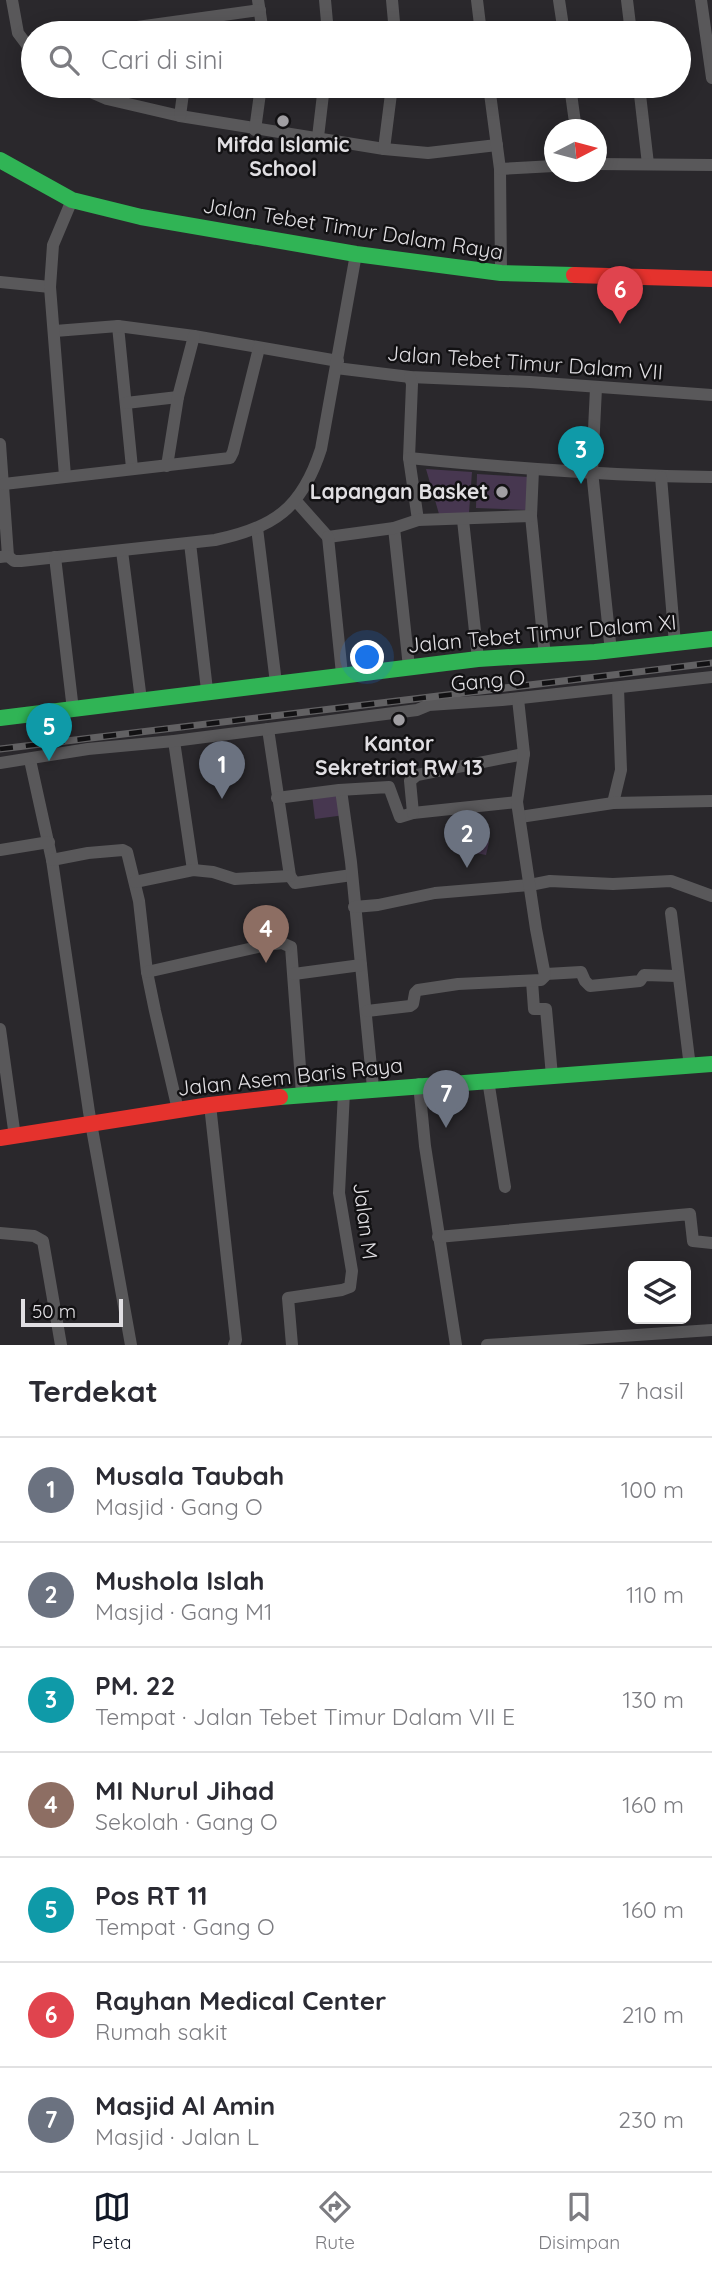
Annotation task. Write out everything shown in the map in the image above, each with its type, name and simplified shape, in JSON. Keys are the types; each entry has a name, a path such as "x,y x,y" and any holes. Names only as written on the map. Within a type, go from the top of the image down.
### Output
{"street":[{"path":"12,0 18,33 21,36"},
{"path":"326,0 327,21"},
{"path":"392,0 394,21"},
{"path":"477,0 480,21"},
{"path":"559,0 562,21"},
{"path":"627,0 630,21"},
{"path":"701,0 712,78"},
{"path":"204,21 259,5"},
{"path":"125,98 180,117 384,149 428,153 497,145"},
{"path":"180,117 182,98"},
{"path":"255,130 259,98"},
{"path":"317,137 322,98"},
{"path":"384,149 390,98"},
{"path":"491,98 500,169 501,273"},
{"path":"572,98 574,119"},
{"path":"640,98 648,164"},
{"name":"Jalan Tebet Timur Dalam Raya","path":"0,160 72,200 141,217 356,254 501,273 712,279"},
{"path":"607,164 712,165"},
{"path":"500,169 544,167"},
{"path":"65,476 51,287 53,245 72,200"},
{"path":"0,444 5,484 4,556 17,561 190,543 243,535 257,528 277,517 296,501 312,477 321,449 356,254"},
{"path":"0,282 51,287"},
{"path":"118,327 132,468"},
{"name":"Jalan Tebet Timur Dalam VII","path":"55,331 118,327 259,348 410,377 530,382 712,395"},
{"path":"167,466 178,397 194,337"},
{"path":"5,484 232,456 259,348"},
{"path":"410,377 409,458 418,520"},
{"path":"596,388 592,471 611,652"},
{"path":"126,403 178,397"},
{"path":"409,458 533,470 712,477"},
{"path":"533,470 531,516 545,657"},
{"path":"661,477 675,644"},
{"path":"296,501 328,537 342,674"},
{"path":"328,537 394,528 418,520 531,516"},
{"path":"463,520 478,659"},
{"path":"257,528 276,683"},
{"path":"394,528 409,667"},
{"path":"190,543 207,691"},
{"path":"122,551 141,700"},
{"path":"55,558 73,710"},
{"name":"Jalan Tebet Timur Dalam XI","path":"0,718 342,674 478,659 611,652 712,639"},
{"name":"Gang O","path":"0,763 88,749 174,741 417,710 429,705 712,677"},
{"path":"613,803 621,770 618,688"},
{"path":"518,698 524,754 517,802 536,929 546,975"},
{"path":"268,729 277,798 293,880"},
{"path":"174,741 192,870"},
{"path":"414,813 410,781 417,775 524,754"},
{"path":"30,760 49,842 92,1125 131,1345"},
{"path":"277,798 389,787 400,817 414,813 517,802"},
{"path":"341,790 367,1011 373,1088"},
{"path":"520,817 613,803 712,801"},
{"path":"0,850 49,842"},
{"path":"52,860 125,850 135,882 145,934 148,972 178,1110"},
{"path":"135,882 192,870 213,872 235,879 293,880 352,875"},
{"path":"354,907 451,891 530,885 550,880 613,884 671,881 712,896"},
{"path":"671,913 690,1067"},
{"path":"148,972 282,943 291,947 302,1094"},
{"path":"294,974 362,965"},
{"path":"367,1011 410,1006 418,990 458,984 532,981 541,980 546,975 581,972 590,986 640,981 644,975 677,976"},
{"path":"532,981 534,1009 546,1009 552,1076"},
{"path":"0,1029 7,1137"},
{"name":"Jalan Asem Baris Raya","path":"7,1137 210,1105 302,1094 712,1064"},
{"path":"488,1080 505,1187"},
{"path":"419,1084 425,1146 456,1345"},
{"name":"Jalan M","path":"292,1345 288,1298 342,1290 350,1287 352,1283 339,1193 344,1092"},
{"path":"210,1105 236,1340 234,1345"},
{"path":"438,1237 690,1214 693,1241 712,1243"},
{"path":"0,1233 34,1236 43,1241 61,1345"},
{"path":"487,1345 712,1330"}],"shaded area":[{"path":"426,469 472,472 469,513 439,514"},
{"name":"Lapangan Basket","path":"477,474 528,477 527,510 476,508"},
{"path":"341,791 345,815 315,819 312,795"},
{"path":"469,838 489,842 486,855 466,851"}],"railway":[{"path":"0,749 712,663"}],"traffic: fast":[{"path":"0,160 72,200 141,217 356,254 501,273 574,275"},
{"path":"0,718 478,659 595,652 712,639"},
{"path":"280,1097 712,1064"}],"traffic: jam":[{"path":"574,275 712,279"},
{"path":"0,1138 210,1105 280,1097"}],"place":[{"name":"Mifda Islamic School","path":"283,121"},
{"name":"Rayhan Medical Center","path":"620,324"},
{"name":"PM. 22","path":"581,484"},
{"name":"Lapangan Basket","path":"502,492"},
{"name":"Kantor Sekretriat RW 13","path":"399,720"},
{"name":"Pos RT 11","path":"49,761"},
{"name":"Musala Taubah","path":"222,799"},
{"name":"Mushola Islah","path":"467,868"},
{"name":"MI Nurul Jihad","path":"266,963"},
{"name":"Masjid Al Amin","path":"446,1128"}]}
